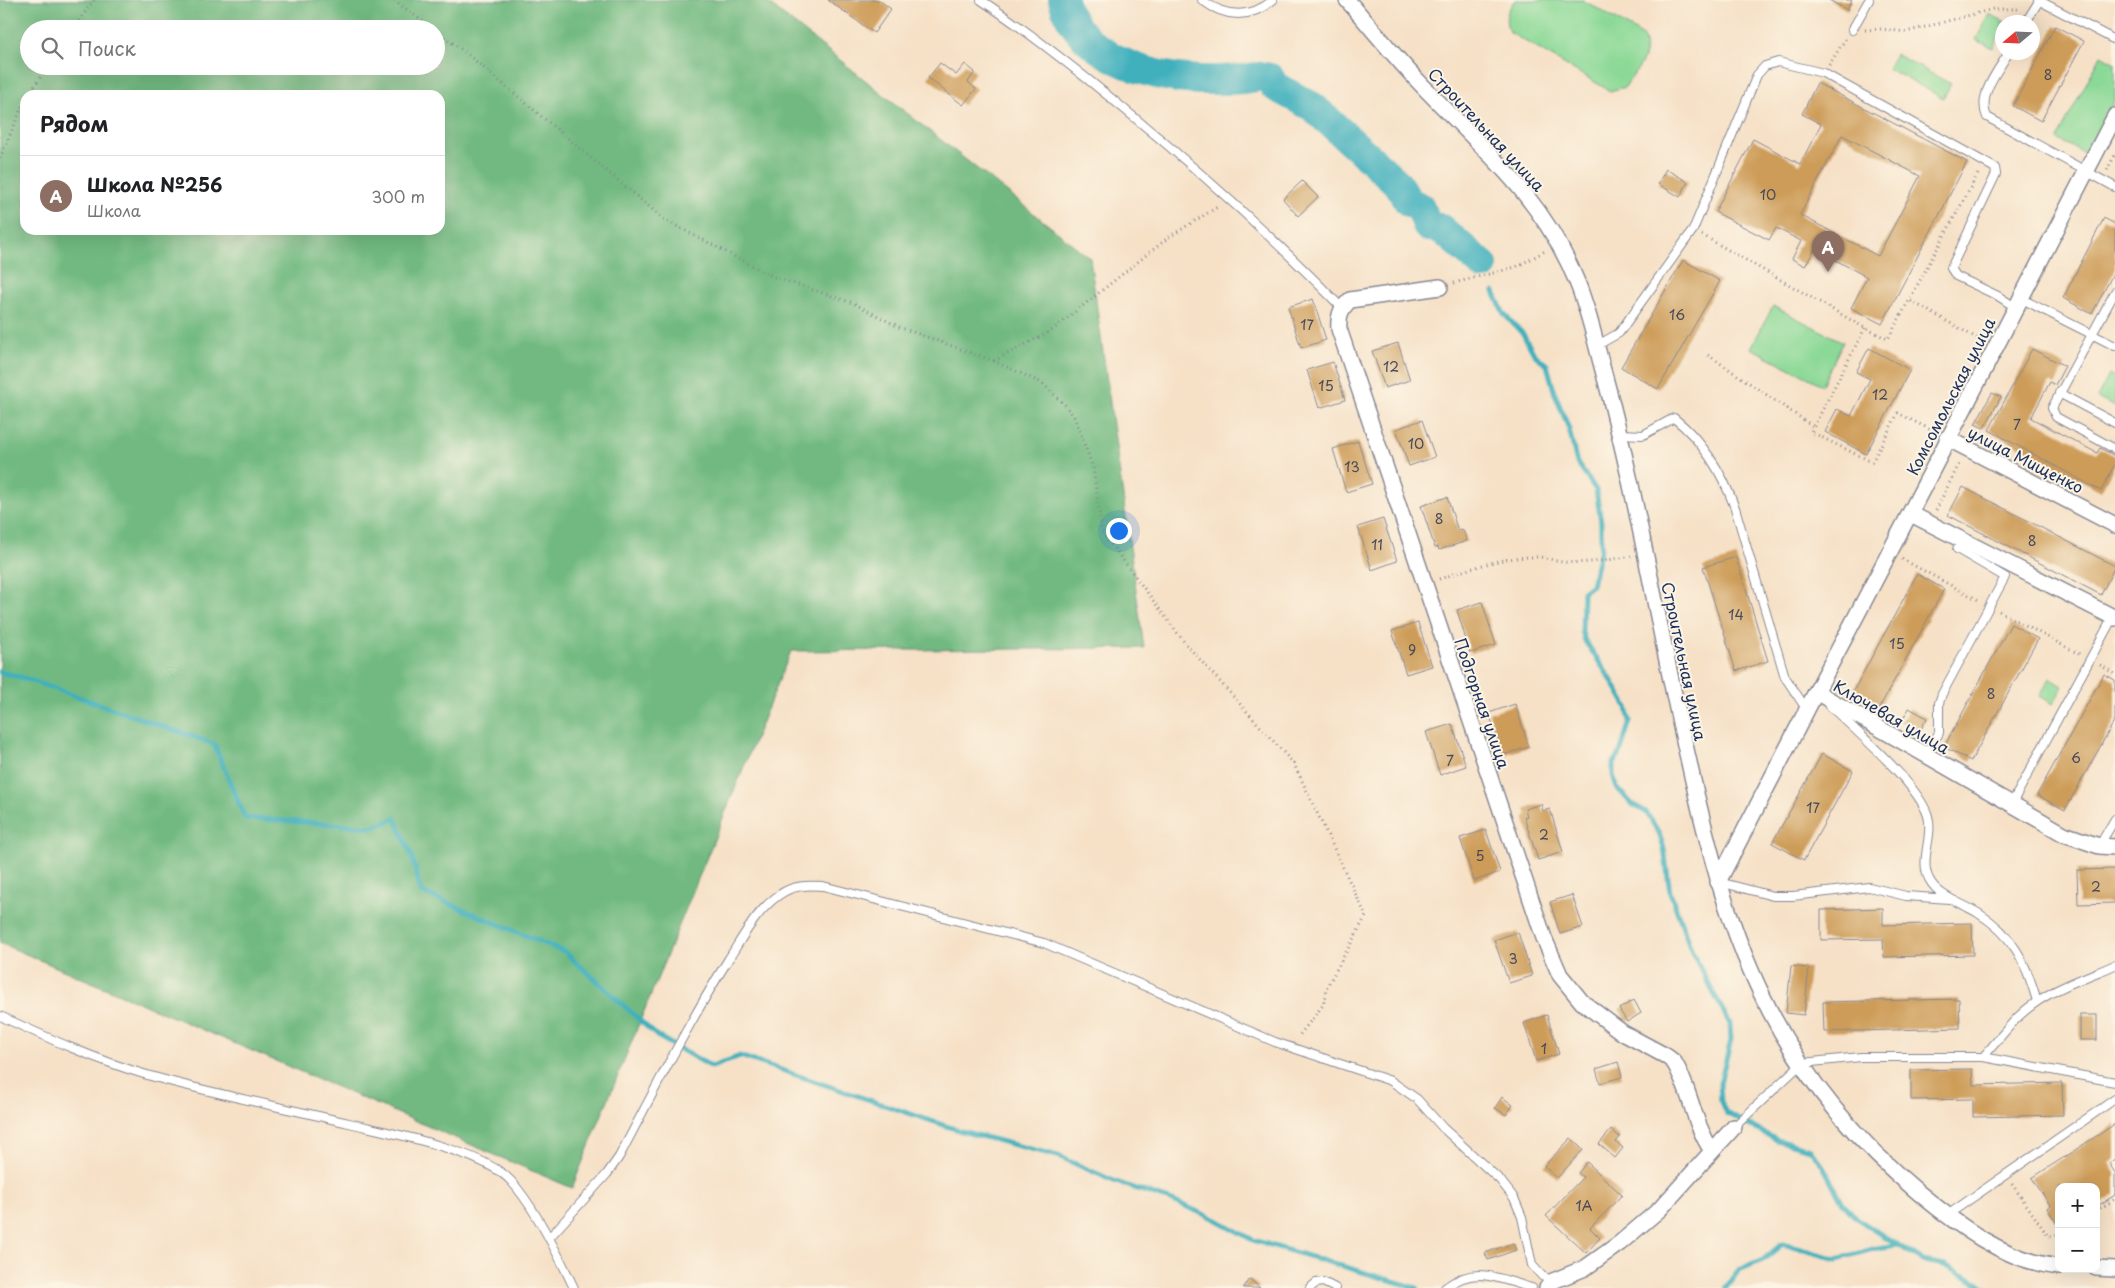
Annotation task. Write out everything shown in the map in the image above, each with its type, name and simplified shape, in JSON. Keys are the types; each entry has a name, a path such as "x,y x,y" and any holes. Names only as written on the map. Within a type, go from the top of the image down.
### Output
{"street":[{"name":"Строительная улица","path":"1347,0 1416,79 1502,165 1545,218 1560,242 1579,285 1621,434 1673,695 1718,882 1742,949 1771,1013 1826,1099 1850,1128 1904,1181 1946,1216 1983,1240 2009,1253 2039,1264 2055,1266"},
{"name":"Комсомольская улица","path":"1816,692 1911,514 1947,438 2115,116"},
{"path":"1342,308 1350,300 1440,287"},
{"name":"Подгорная улица","path":"1342,308 1338,317 1339,329 1544,938 1560,975 1572,992 1606,1021 1674,1062 1680,1073 1697,1125 1712,1150"},
{"name":"улица Мищенко","path":"1947,438 2115,525"},
{"path":"1911,514 2114,618"},
{"name":"Ключевая улица","path":"1718,882 1816,692 2064,834 2099,846 2115,847"},
{"path":"1550,1284 1575,1274 1620,1243 1660,1208 1734,1127"},
{"path":"2100,1268 2115,1269"}],"lane":[{"path":"981,0 1035,36 1194,167 1270,236 1342,308"},
{"path":"1202,0 1213,8 1236,15 1260,11 1273,0"},
{"path":"1852,30 1868,0"},
{"path":"2030,15 2038,0 2115,40"},
{"path":"2004,60 1984,96 1983,108 1987,117 2115,187"},
{"path":"1596,346 1619,333 1693,230 1760,71 1764,66 1778,62 1823,72 1995,168 1996,174 1950,268 1956,276 1998,296 2092,333 2115,346"},
{"path":"2115,292 2052,408 2056,417 2115,449"},
{"path":"2060,393 2115,423"},
{"path":"1621,434 1643,435 1674,418 1692,433 1708,453 1727,487 1732,501 1785,677 1808,710"},
{"path":"1925,755 1939,733 1939,703 1942,694 2005,577 1957,549"},
{"path":"2012,805 2114,618"},
{"path":"1816,692 1891,765 1920,799 1928,816 1929,829 1925,866 1928,878 1936,890 1979,914 2007,935 2027,967 2037,1001"},
{"path":"2099,846 2115,819"},
{"path":"1718,882 1772,896 1793,896 1869,887 1906,896 1951,899"},
{"path":"549,1238 607,1174 619,1157 702,1001 760,912 779,895 803,885 832,887 1044,943 1290,1047 1378,1076 1396,1084 1417,1099 1443,1128 1500,1180 1514,1198 1522,1217 1532,1266 1550,1284"},
{"path":"1983,1057 2019,1016 2037,1001 2071,983 2115,965"},
{"path":"0,1016 78,1052 147,1075 410,1137 458,1152 492,1167 511,1180 549,1238 574,1288"},
{"path":"1734,1127 1747,1112 1802,1063 1861,1058 1983,1057 2115,1082"},
{"path":"1946,1216 2115,1099"},
{"path":"1445,1288 1465,1276 1480,1274 1532,1288"},
{"path":"1310,1288 1316,1282 1323,1282 1335,1288"}],"path":[{"path":"80,20 94,0"},
{"path":"394,0 421,20"},
{"path":"1823,72 1852,30 1881,29 1906,32 1993,8 2025,8 2038,0"},
{"path":"445,38 466,53 665,220 774,277 853,303 899,327 994,361 1042,383 1075,418 1093,468 1102,532 1185,643 1294,764 1366,916 1329,983 1323,1005 1290,1047"},
{"path":"31,90 42,75"},
{"path":"0,158 20,112"},
{"path":"1693,230 1865,328 1888,338 1911,300 1984,162"},
{"path":"994,361 1051,331 1169,237 1230,199"},
{"path":"1468,279 1516,267 1560,242"},
{"path":"1911,300 1976,339 1995,347"},
{"path":"1865,328 1811,432 1872,462 1898,413 1947,438"},
{"path":"1708,356 1814,427"},
{"path":"1929,523 1961,462 1969,466"},
{"path":"1890,553 2115,674"},
{"path":"1424,584 1497,562 1537,557 1564,562 1612,560"},
{"path":"2005,1175 2048,1236 2055,1236"},
{"path":"2100,1208 2115,1199"}],"green space":[{"path":"0,0 764,0 1090,258 1144,648 791,651 572,1188 0,943"},
{"path":"1515,0 1583,0 1642,35 1646,50 1642,62 1625,87 1610,91 1509,32 1507,15"},
{"path":"1989,14 1995,17 1995,44 1993,48 1976,40"},
{"path":"1895,54 1951,84 1943,98 1887,68"},
{"path":"2101,55 2115,63 2115,99 2086,154 2057,139"},
{"path":"1773,306 1843,342 1822,385 1751,348"},
{"path":"2109,375 2115,378 2115,407 2097,398"},
{"path":"2050,678 2063,686 2053,704 2040,696"}],"building":[{"path":"828,0 879,0 891,9 874,33"},
{"path":"1829,0 1852,0 1847,10"},
{"path":"2055,26 2084,41 2041,121 2013,106 2037,60 2040,60 2040,55"},
{"path":"940,63 956,75 965,64 975,72 968,82 976,89 963,105 928,78"},
{"path":"1817,83 1967,162 1882,324 1851,308 1867,277 1815,249 1805,266 1792,259 1801,241 1776,228 1769,240 1715,212 1753,139 1800,164 1821,124 1802,114","holes":["1842,135 1920,176 1878,256 1800,215"]},
{"path":"1666,169 1688,182 1680,197 1658,184"},
{"path":"1302,181 1318,197 1298,216 1283,199"},
{"path":"2104,218 2115,224 2115,270 2092,314 2063,298"},
{"path":"1683,260 1720,281 1658,389 1621,367"},
{"path":"1313,299 1326,340 1301,348 1288,307"},
{"path":"1398,343 1410,380 1385,388 1372,351"},
{"path":"1869,348 1910,370 1866,454 1825,432 1837,409 1851,416 1870,379 1856,372"},
{"path":"2032,349 2065,366 2055,385 2050,382 2031,418 2097,453 2100,448 2115,456 2115,464 2101,491 1989,430"},
{"path":"1333,362 1345,400 1319,408 1307,370"},
{"path":"1992,393 2001,397 1984,428 1975,424"},
{"path":"1422,420 1435,457 1409,466 1396,429"},
{"path":"1358,441 1372,484 1346,492 1333,449"},
{"path":"1963,487 2115,566 2101,595 1948,515"},
{"path":"1447,497 1458,531 1463,530 1467,541 1439,550 1438,547 1435,548 1421,506"},
{"path":"1383,519 1397,561 1372,570 1358,527"},
{"path":"1736,557 1768,661 1736,671 1703,567"},
{"path":"1917,574 1944,589 1877,712 1850,697"},
{"path":"1482,602 1496,645 1470,653 1457,610"},
{"path":"1418,623 1432,666 1406,674 1392,631"},
{"path":"2011,624 2038,639 1971,761 1944,747"},
{"path":"2104,674 2115,680 2115,720 2065,810 2037,795"},
{"path":"1515,704 1529,747 1503,755 1489,713"},
{"path":"1909,708 1927,718 1920,731 1902,721"},
{"path":"1452,724 1466,766 1440,775 1426,732"},
{"path":"1822,754 1853,771 1804,860 1772,843"},
{"path":"1541,804 1543,811 1550,809 1563,852 1538,860 1524,817 1527,816 1525,809"},
{"path":"1486,830 1500,872 1474,881 1460,838"},
{"path":"2115,869 2115,903 2078,904 2077,870"},
{"path":"1572,895 1583,927 1560,934 1550,902"},
{"path":"1883,908 1883,925 1972,923 1973,955 1884,957 1883,939 1821,940 1821,910"},
{"path":"1518,932 1532,976 1509,983 1494,940"},
{"path":"1791,966 1809,968 1804,1015 1786,1013"},
{"path":"1959,999 1960,1028 1824,1032 1823,1002"},
{"path":"1634,1000 1641,1013 1627,1022 1619,1009"},
{"path":"1547,1015 1559,1054 1536,1061 1524,1023"},
{"path":"2080,1015 2097,1015 2097,1040 2080,1040"},
{"path":"1618,1062 1622,1077 1600,1083 1596,1069"},
{"path":"1972,1069 1973,1085 2062,1083 2063,1115 1973,1117 1973,1099 1911,1100 1911,1070"},
{"path":"1502,1097 1513,1105 1506,1115 1495,1108"},
{"path":"2115,1124 2115,1159 2109,1163 2115,1173 2115,1195 2100,1204 2100,1183 2055,1183 2055,1221 2047,1208 2050,1205 2032,1178"},
{"path":"1611,1130 1620,1137 1616,1142 1623,1148 1615,1158 1599,1144"},
{"path":"1571,1138 1583,1150 1557,1178 1544,1166"},
{"path":"1587,1162 1622,1195 1590,1228 1600,1238 1586,1253 1546,1216 1583,1177 1578,1173"},
{"path":"1513,1243 1516,1250 1488,1260 1485,1253"},
{"path":"1250,1279 1260,1288 1243,1288"}],"waterway":[{"path":"1063,0 1071,19 1084,36 1118,60 1139,69 1160,75 1201,80 1270,78 1274,86 1313,107 1396,182 1409,202 1420,207 1428,227 1440,228 1483,265"},
{"path":"1494,292 1504,314 1523,334 1534,354 1547,365 1555,394 1569,429 1577,463 1596,490 1601,522 1601,548 1592,585 1583,592 1582,631 1585,641 1627,707 1630,721 1619,756 1613,763 1613,775 1617,788 1632,804 1646,812 1659,833 1664,849 1670,892 1692,952 1730,1024 1731,1040 1720,1083 1721,1102 1726,1113 1777,1140 1810,1149 1823,1166 1843,1203 1856,1218 1923,1261 1945,1265 1986,1288"},
{"path":"0,672 24,678 214,744 245,818 374,827 395,818 412,857 421,892 565,952 657,1036 712,1067 740,1056 961,1131 1058,1156 1116,1182 1173,1201 1215,1219 1253,1240 1417,1288"},
{"path":"1726,1288 1739,1270 1763,1260 1782,1244 1837,1259 1877,1248 1898,1245"}],"place":[{"name":"Школа №256","path":"1828,272"}]}
